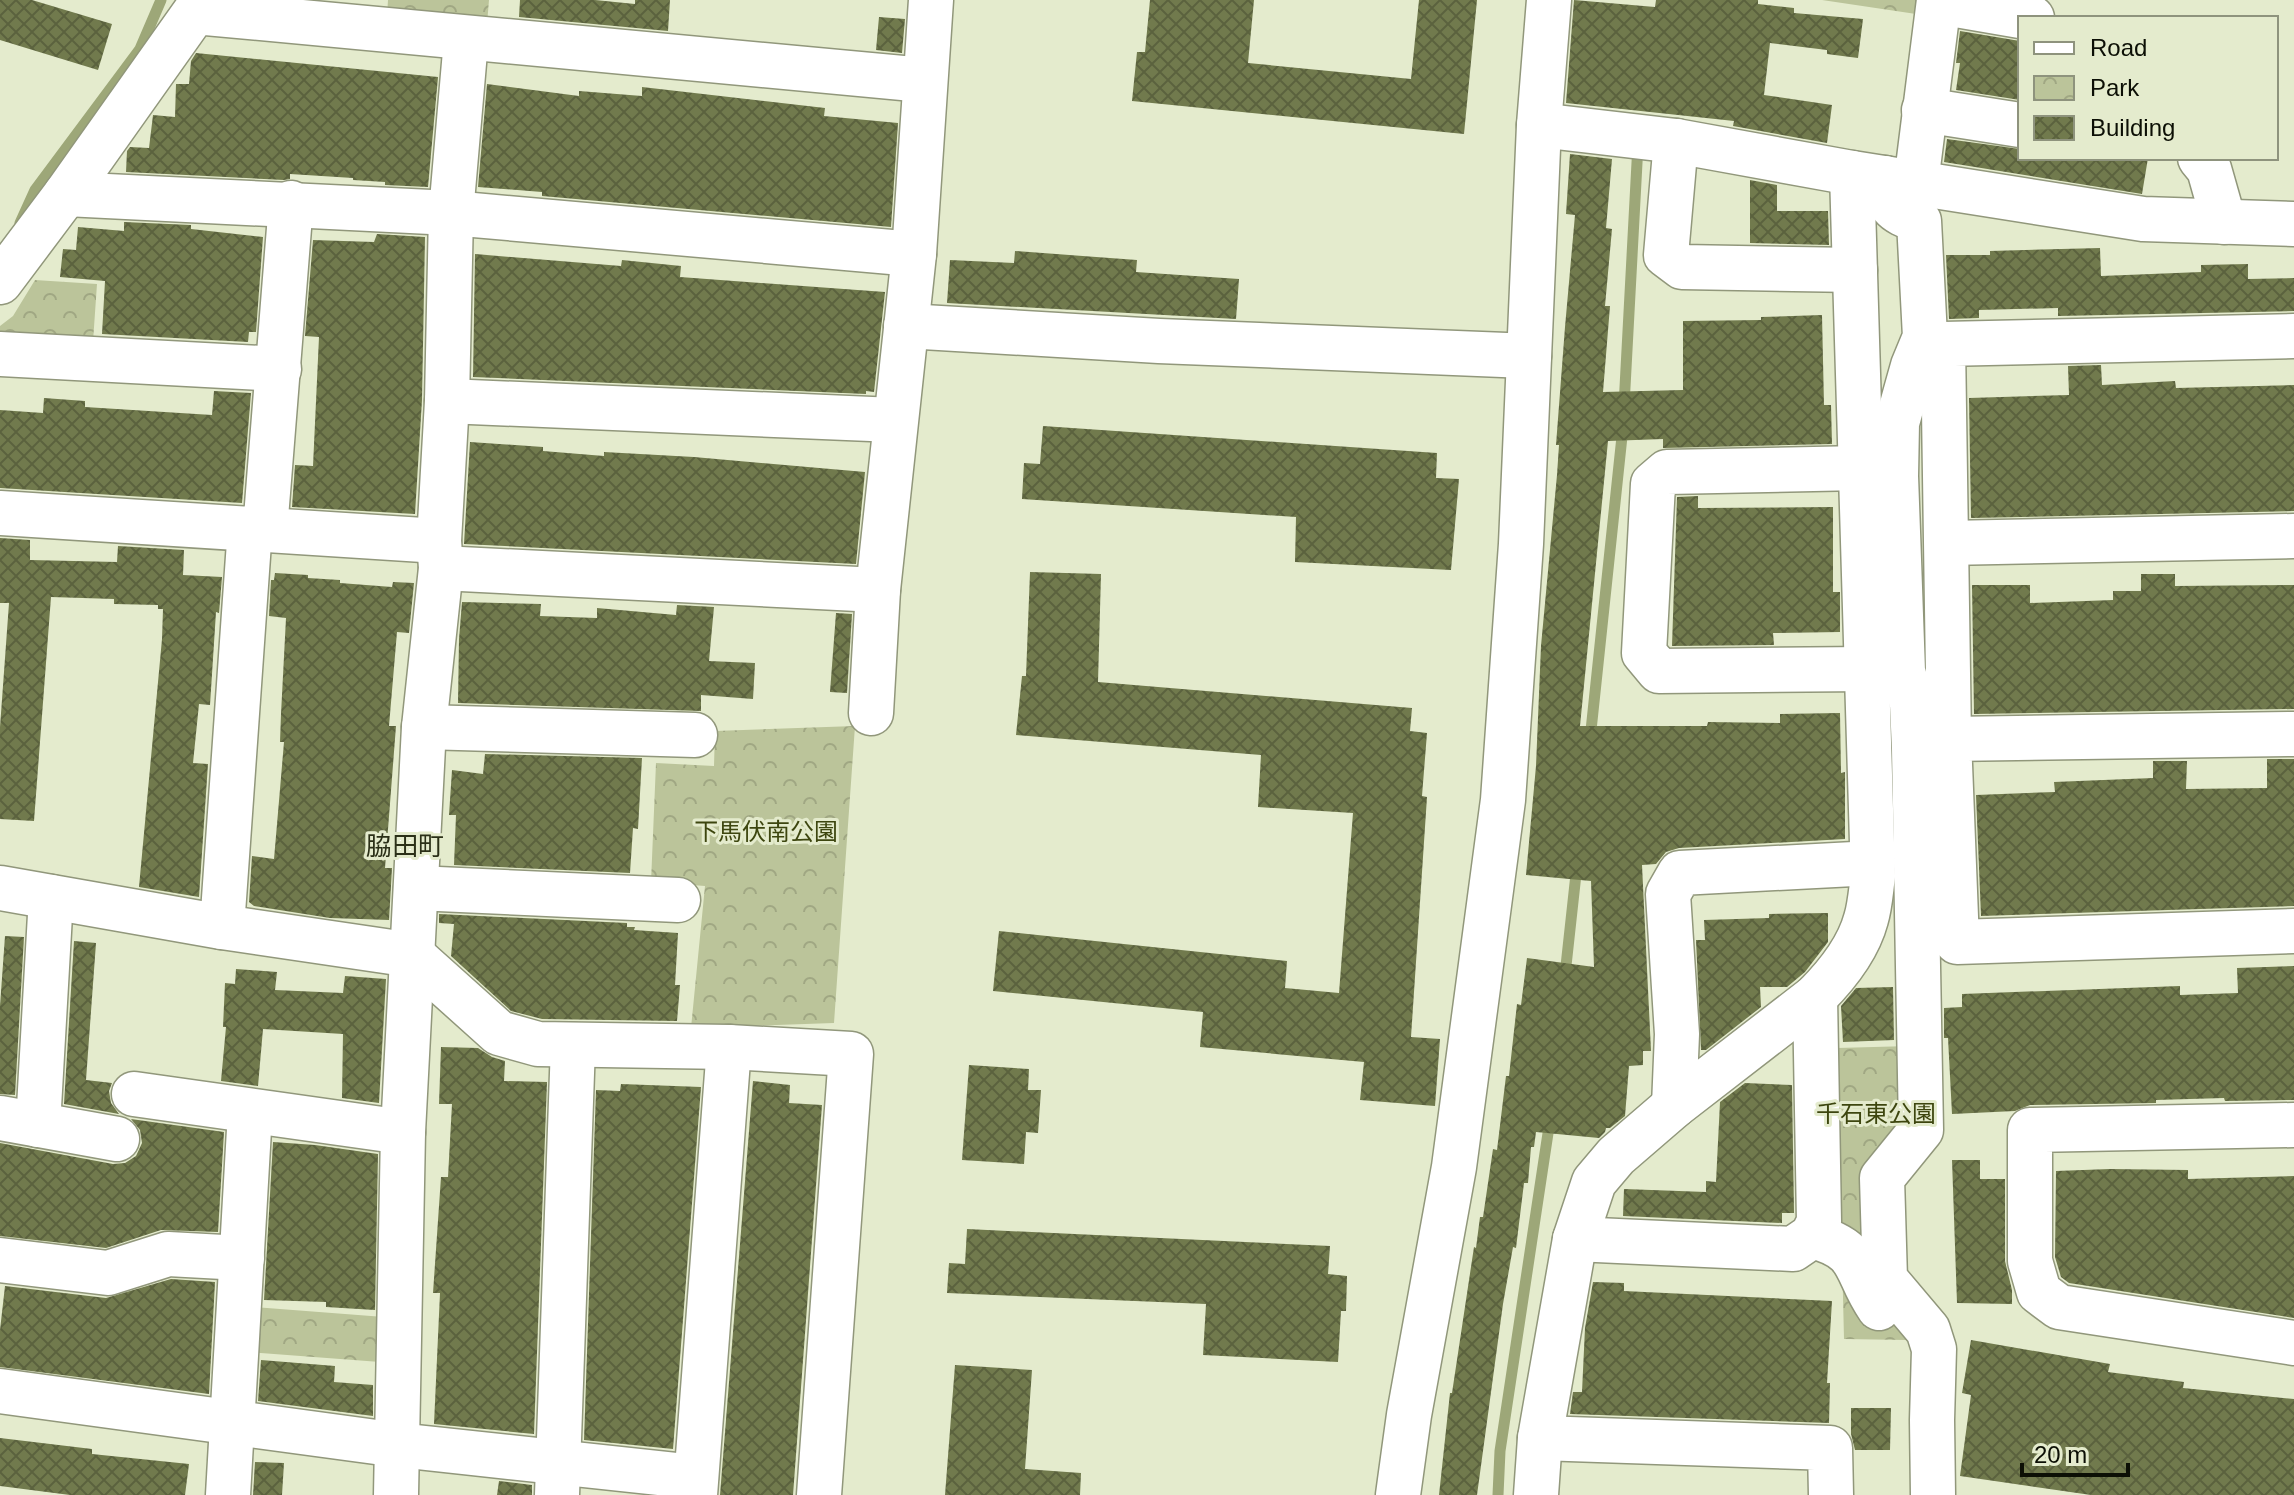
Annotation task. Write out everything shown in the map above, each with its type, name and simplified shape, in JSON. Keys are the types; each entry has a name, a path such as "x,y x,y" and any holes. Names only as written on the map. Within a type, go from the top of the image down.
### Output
{"street":[{"path":"871,713 878,590 914,254 931,0"},
{"path":"1398,1495 1409,1415 1454,1167 1503,800 1521,544 1539,125 1549,0"},
{"path":"1536,1495 1540,1438 1575,1239 1594,1182 1616,1156 1674,1106 1815,997 1850,954 1866,920 1873,863 1855,270 1884,178 1924,110 1939,1 2021,16"},
{"path":"0,282 66,194 187,5 466,40 924,80"},
{"path":"396,1495 403,1132 424,727 440,554 451,213 466,40"},
{"path":"1924,110 2018,125"},
{"path":"1539,125 1676,141 2143,219 2294,224"},
{"path":"1676,141 1666,255 1682,267 1855,270"},
{"path":"2202,160 2209,169 2224,222"},
{"path":"1884,178 1888,202 1896,212 1919,221 1925,337 1913,366 1897,423 1896,476 1903,671 1912,704 1914,748 1921,1130 1882,1178 1885,1279 1928,1330 1934,1349 1933,1495"},
{"path":"66,194 451,213 914,254"},
{"path":"222,927 258,529 279,369 291,203"},
{"path":"906,326 1159,341 1529,356"},
{"path":"2294,336 1943,344 1949,739 1957,942 2294,931"},
{"path":"0,354 279,369"},
{"path":"447,401 895,420"},
{"path":"1861,468 1667,472 1653,484 1644,653 1659,671 1867,669"},
{"path":"0,513 258,529 440,554 878,590"},
{"path":"1947,543 2294,536"},
{"path":"424,727 695,735"},
{"path":"1949,739 2294,734"},
{"path":"1674,1106 1677,1034 1668,894 1680,873 1873,863"},
{"path":"0,888 222,927 412,955 499,1033 538,1044 729,1047 851,1054 819,1495"},
{"path":"416,888 678,900"},
{"path":"51,897 19,1121 117,1139"},
{"path":"1575,1239 1793,1249 1812,1236 1819,1222 1815,997"},
{"path":"558,1478 573,1045"},
{"path":"0,1391 398,1445 558,1478 695,1486 729,1047"},
{"path":"134,1094 403,1132"},
{"path":"228,1495 250,1112"},
{"path":"2294,1125 2030,1130 2030,1261 2039,1292 2059,1307 2294,1343"},
{"path":"1812,1236 1834,1242 1854,1257 1878,1307 1899,1323 1930,1336"},
{"path":"0,1260 108,1273 168,1254 242,1258"},
{"path":"1540,1438 1830,1448 1831,1495"}],"green space":[{"path":"388,0 489,0 487,24 387,15"},
{"path":"1822,0 1919,0 1916,14"},
{"path":"35,280 97,284 92,356 0,350 0,326 13,316"},
{"name":"下馬伏南公園","path":"855,726 834,1023 691,1028 705,886 651,882 656,763 714,766 715,731"},
{"name":"千石東公園","path":"1910,1046 1913,1126 1874,1175 1906,1316 1906,1340 1844,1339 1837,1048"},
{"path":"253,1307 384,1317 380,1362 249,1352"}],"building":[{"path":"0,0 32,0 112,24 98,70 0,40"},
{"path":"520,0 595,0 635,4 635,0 670,0 668,31 519,17"},
{"path":"1150,0 1254,0 1248,63 1411,79 1419,0 1477,0 1464,134 1132,101 1137,52 1145,52"},
{"path":"1574,0 1655,7 1656,0 1758,0 1758,4 1794,8 1794,13 1863,19 1858,58 1827,54 1827,50 1770,43 1764,95 1832,105 1827,143 1733,126 1734,121 1566,103"},
{"path":"879,17 905,19 902,53 876,50"},
{"path":"1960,31 2018,41 2018,100 1956,90 1960,63 1956,63"},
{"path":"196,53 438,77 428,187 290,174 290,179 284,180 126,172 130,147 149,148 153,115 175,117 176,84 189,84 191,61"},
{"path":"487,84 579,96 579,91 642,96 642,87 825,108 824,116 898,123 891,227 542,196 542,192 478,187"},
{"path":"1947,139 2018,149 2018,160 2148,160 2142,194 1944,162"},
{"path":"1570,154 1612,159 1606,228 1612,229 1605,306 1610,306 1603,392 1683,390 1683,321 1822,315 1824,405 1831,405 1832,444 1663,448 1663,439 1608,441 1580,726 1780,723 1780,714 1840,713 1841,773 1845,772 1845,839 1679,848 1666,852 1656,864 1642,865 1651,1051 1643,1051 1643,1065 1629,1066 1625,1116 1606,1128 1599,1138 1536,1132 1503,1304 1477,1495 1439,1495 1450,1393 1474,1247 1480,1217 1483,1217 1493,1149 1497,1150 1517,1004 1521,1005 1527,958 1594,967 1591,881 1526,875 1575,215 1566,214"},
{"path":"1750,180 1777,185 1777,211 1828,211 1829,245 1750,243"},
{"path":"124,222 191,225 191,229 263,237 256,332 249,332 248,342 102,334 105,281 60,277 63,249 76,250 78,227 124,231"},
{"path":"377,234 425,237 422,400 415,514 292,507 295,465 313,466 319,337 305,336 313,240 374,242"},
{"path":"2100,248 2101,276 2201,272 2201,265 2248,264 2248,279 2294,278 2294,311 2058,316 2058,308 1979,310 1979,318 1949,319 1946,255"},
{"path":"1015,251 1137,260 1136,272 1239,279 1236,319 947,303 950,260 1014,263"},
{"path":"475,254 621,266 622,260 681,266 680,277 885,292 874,392 473,377"},
{"path":"2101,365 2102,385 2175,381 2176,388 2294,385 2294,511 1971,518 1969,398 2069,395 2068,366"},
{"path":"214,391 251,393 242,503 0,488 0,410 43,413 44,398 85,401 85,407 212,415"},
{"path":"1043,426 1437,453 1436,478 1459,479 1451,570 1295,562 1296,517 1022,499 1024,463 1040,464"},
{"path":"470,442 543,447 543,451 604,456 604,452 694,457 865,472 856,564 464,544"},
{"path":"1698,496 1698,508 1833,507 1833,592 1840,592 1840,632 1773,633 1774,645 1672,646 1677,497"},
{"path":"0,538 30,540 30,560 117,562 118,546 184,550 183,575 222,577 219,613 216,612 210,705 199,704 193,763 208,764 199,897 139,887 162,639 163,609 158,609 158,605 114,604 114,599 51,597 34,821 0,819 0,727 9,603 0,603"},
{"path":"1030,572 1101,574 1098,682 1412,708 1410,731 1427,733 1422,796 1427,797 1411,1037 1440,1039 1435,1106 1360,1100 1364,1062 1200,1047 1203,1012 993,991 999,931 1287,961 1285,988 1339,993 1353,813 1258,807 1261,755 1016,735 1022,676 1026,676"},
{"path":"275,573 392,587 393,582 414,583 409,633 397,632 389,726 396,726 385,868 392,868 389,920 330,918 254,906 249,902 252,856 274,859 284,742 280,742 286,618 269,616 271,580 274,580"},
{"path":"2141,574 2175,574 2175,586 2294,585 2294,709 1974,714 1972,585 2030,585 2030,603 2113,600 2113,591 2141,591"},
{"path":"462,602 541,604 540,616 597,618 597,608 676,615 677,605 714,607 709,661 755,663 753,699 701,695 701,711 458,703"},
{"path":"836,613 852,614 847,693 830,692"},
{"path":"485,754 642,758 638,829 633,828 630,873 454,865 456,815 449,815 452,770 483,774"},
{"path":"2267,759 2294,759 2294,906 1981,916 1976,795 2055,792 2054,782 2153,778 2153,761 2187,761 2186,789 2267,788"},
{"path":"1828,913 1828,942 1805,972 1787,987 1760,987 1761,1007 1706,1050 1701,1050 1696,940 1705,940 1704,920"},
{"path":"439,914 627,923 627,927 635,927 634,930 678,933 675,985 680,985 677,1021 542,1019 511,1011 451,956 454,924 439,923"},
{"path":"5,936 24,937 15,1095 0,1094 0,1006"},
{"path":"74,941 96,943 86,1080 112,1083 109,1091 111,1103 119,1114 64,1104"},
{"path":"2294,966 2294,1100 2225,1101 2224,1098 2156,1100 2156,1103 2030,1105 2015,1111 1952,1114 1944,1008 1962,1007 1962,994 2180,986 2180,995 2238,993 2237,968"},
{"path":"236,969 277,972 275,990 343,993 345,976 386,979 379,1103 342,1098 343,1034 263,1029 258,1086 221,1081 226,1027 223,1027 225,983 235,984"},
{"path":"1893,987 1894,1040 1843,1042 1841,1006 1856,988"},
{"path":"441,1047 478,1048 505,1061 504,1081 547,1082 534,1434 434,1424 440,1293 433,1293 441,1177 448,1177 452,1104 439,1104"},
{"path":"969,1065 1029,1069 1028,1090 1041,1090 1038,1133 1026,1132 1024,1164 962,1160"},
{"path":"753,1081 790,1085 789,1103 822,1105 793,1495 720,1495"},
{"path":"1745,1083 1792,1085 1794,1213 1782,1213 1782,1223 1623,1216 1624,1189 1706,1192 1706,1181 1716,1182 1720,1102"},
{"path":"621,1084 701,1087 673,1449 584,1440 596,1090 620,1091"},
{"path":"131,1119 224,1132 218,1232 161,1230 106,1248 0,1236 0,1143 113,1164 125,1163 136,1156 142,1143 140,1130"},
{"path":"273,1142 378,1154 375,1310 326,1307 326,1302 264,1300"},
{"path":"1952,1160 1980,1160 1980,1179 2005,1179 2005,1261 2012,1304 1957,1303"},
{"path":"2188,1170 2188,1179 2294,1176 2294,1318 2069,1283 2061,1277 2055,1257 2056,1171"},
{"path":"967,1229 1330,1246 1328,1274 1347,1276 1346,1311 1341,1311 1338,1362 1203,1355 1206,1304 947,1293 949,1263 965,1264"},
{"path":"171,1279 215,1282 209,1394 0,1367 5,1286 106,1298"},
{"path":"1593,1282 1624,1283 1624,1291 1832,1301 1827,1383 1830,1383 1829,1423 1570,1414 1573,1392 1582,1392 1585,1328"},
{"path":"1971,1340 2110,1364 2108,1372 2184,1382 2183,1388 2294,1399 2294,1495 2091,1495 1960,1476 1971,1395 1962,1393"},
{"path":"261,1360 335,1366 334,1382 373,1385 373,1416 258,1401"},
{"path":"955,1365 1032,1370 1025,1469 1081,1473 1080,1495 945,1495"},
{"path":"1851,1408 1891,1408 1890,1450 1855,1450 1851,1434"},
{"path":"0,1438 92,1449 92,1454 189,1464 185,1495 70,1495 0,1486"},
{"path":"255,1462 284,1463 282,1495 253,1495"},
{"path":"499,1481 532,1485 532,1495 497,1495"}],"waterway":[{"path":"20,223 35,190 140,49 161,0"},
{"path":"1624,406 1638,144"},
{"path":"1590,740 1623,427"},
{"path":"1565,975 1577,865"},
{"path":"1498,1495 1500,1451 1550,1120"}],"district":[{"name":"脇田町","path":"405,846"}]}
